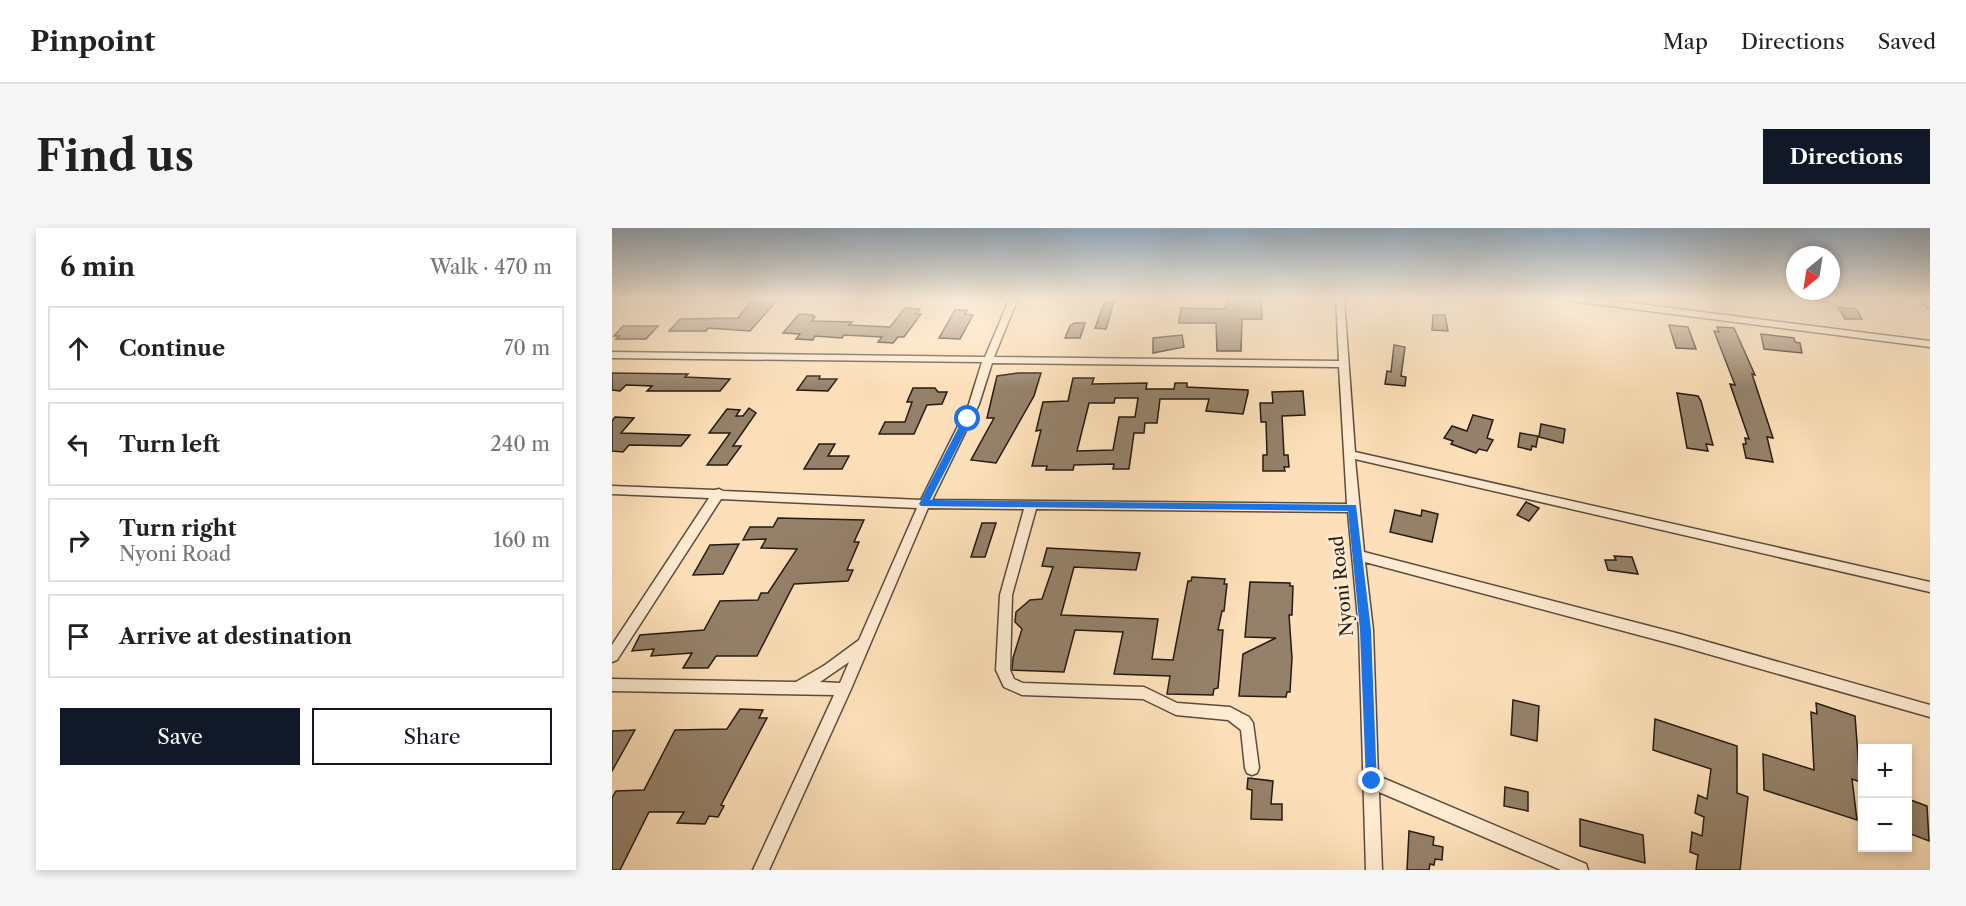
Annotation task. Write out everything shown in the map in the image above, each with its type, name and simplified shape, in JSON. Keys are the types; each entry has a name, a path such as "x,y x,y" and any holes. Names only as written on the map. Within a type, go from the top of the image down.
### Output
{"street":[{"path":"761,870 844,689 924,504 968,419 1001,328"},
{"name":"Nyoni Road","path":"1342,328 1353,508 1366,630 1374,870"},
{"path":"1820,328 1930,344"},
{"path":"612,355 1344,364"},
{"path":"1349,454 1930,587"},
{"path":"612,490 924,504 1353,508"},
{"path":"612,656 719,494"},
{"path":"1031,505 1006,596 1003,670 1009,683 1022,689 1144,693 1176,709 1230,714 1244,722 1248,728 1252,768"},
{"path":"1357,555 1647,631 1930,711"},
{"path":"797,688 830,669 864,643"},
{"path":"612,685 844,689"},
{"path":"1372,781 1580,870"}],"building":[{"path":"621,328 656,328 646,339 616,339 619,336 614,336"},
{"path":"672,328 753,328 750,331 708,328 706,331 669,331"},
{"path":"787,328 911,328 904,337 898,337 893,343 878,342 882,337 815,336 813,340 796,339 800,334 783,333"},
{"path":"945,328 966,328 960,339 939,338"},
{"path":"1069,328 1083,328 1080,338 1065,338"},
{"path":"1216,328 1242,328 1241,351 1217,351"},
{"path":"1432,328 1447,328 1448,331 1432,330"},
{"path":"1670,328 1688,328 1696,349 1676,348"},
{"path":"1717,328 1734,328 1755,375 1752,374 1773,438 1767,437 1773,462 1746,458 1743,444 1746,444 1745,438 1749,439 1730,384 1735,385 1714,331 1719,332"},
{"path":"1761,334 1794,338 1795,342 1800,343 1802,353 1764,349"},
{"path":"1182,335 1184,347 1153,353 1153,338"},
{"path":"1394,345 1405,347 1401,376 1406,377 1405,386 1385,384 1387,371 1391,372"},
{"path":"612,373 688,374 685,377 730,379 720,391 647,391 652,386 626,385 620,391 612,390"},
{"path":"1041,373 1034,396 996,463 971,460 994,418 987,418 997,376"},
{"path":"807,376 837,379 828,391 797,390"},
{"path":"1073,378 1094,378 1092,384 1147,383 1146,389 1174,389 1175,383 1187,383 1187,387 1248,390 1243,414 1206,411 1209,399 1160,399 1157,423 1145,423 1144,433 1134,433 1129,469 1113,469 1114,464 1074,465 1073,470 1046,470 1047,466 1032,466 1041,430 1036,431 1043,402 1068,401","holes":["1115,398 1138,398 1135,417 1119,417 1113,450 1077,451 1089,403 1114,403"]},
{"path":"913,388 935,388 938,392 947,392 942,404 927,405 914,434 879,434 885,422 905,422 912,402 907,402"},
{"path":"1303,391 1305,415 1282,416 1284,455 1288,455 1289,467 1284,467 1285,471 1263,471 1263,455 1267,455 1266,422 1261,422 1260,403 1273,403 1272,392"},
{"path":"1677,393 1698,396 1701,401 1713,445 1706,444 1708,451 1687,448"},
{"path":"749,408 756,413 733,446 741,446 727,465 707,465 730,433 709,433 727,409 740,410 736,416 743,416"},
{"path":"1473,415 1493,420 1487,438 1493,440 1487,451 1479,449 1476,453 1451,444 1453,441 1444,438 1452,426 1467,431"},
{"path":"615,417 634,418 621,433 690,435 681,446 629,445 623,452 612,451 612,421"},
{"path":"1541,424 1565,429 1563,443 1539,437"},
{"path":"1520,433 1538,436 1536,447 1532,446 1531,450 1518,447"},
{"path":"819,444 835,444 828,456 849,456 842,469 804,469"},
{"path":"1526,502 1539,508 1529,521 1517,515"},
{"path":"1395,510 1421,516 1422,510 1438,514 1432,542 1390,532"},
{"path":"778,518 864,520 854,542 859,542 847,570 853,570 848,581 794,584 757,656 716,656 708,668 683,668 692,653 651,656 654,649 632,651 640,635 704,630 720,601 758,600 761,593 768,593 797,549 761,548 766,539 743,540 750,527 773,527"},
{"path":"982,523 996,523 985,557 971,557"},
{"path":"739,544 723,574 693,575 710,545"},
{"path":"1047,548 1140,553 1136,570 1074,567 1061,615 1158,619 1152,659 1173,660 1188,581 1191,581 1192,577 1225,579 1224,584 1227,584 1224,611 1222,611 1218,630 1223,630 1218,688 1214,689 1213,695 1167,694 1170,676 1114,674 1123,632 1075,630 1064,672 1012,670 1013,658 1022,629 1015,622 1016,612 1030,600 1042,599 1053,567 1042,566"},
{"path":"1614,556 1632,557 1638,574 1608,570 1605,560 1616,560"},
{"path":"1250,582 1290,583 1290,586 1293,586 1292,615 1289,615 1292,658 1290,692 1287,692 1286,697 1239,696 1243,654 1276,638 1245,637"},
{"path":"1513,700 1539,706 1537,741 1511,735"},
{"path":"1816,703 1855,716 1858,781 1852,779 1857,820 1764,790 1763,754 1814,770 1811,712 1817,714"},
{"path":"740,709 763,710 759,718 767,718 721,805 724,806 718,817 709,816 705,824 677,823 684,812 649,812 620,870 612,870 612,798 616,791 644,790 675,730 727,729"},
{"path":"1655,719 1737,746 1737,793 1748,797 1740,870 1696,870 1698,855 1690,852 1692,832 1702,836 1704,817 1695,813 1698,795 1707,799 1711,769 1653,750"},
{"path":"635,730 612,771 612,731"},
{"path":"1248,778 1273,781 1271,804 1282,804 1282,820 1251,819 1252,790 1247,789"},
{"path":"1505,787 1528,792 1528,811 1504,806"},
{"path":"1912,800 1927,806 1929,841 1912,835"},
{"path":"1580,819 1643,835 1645,863 1580,846"},
{"path":"1409,831 1434,837 1433,845 1443,847 1442,860 1435,859 1434,865 1430,864 1429,870 1407,870"}],"route":[{"path":"968,419 924,504 1353,508 1366,630 1372,781"}]}
